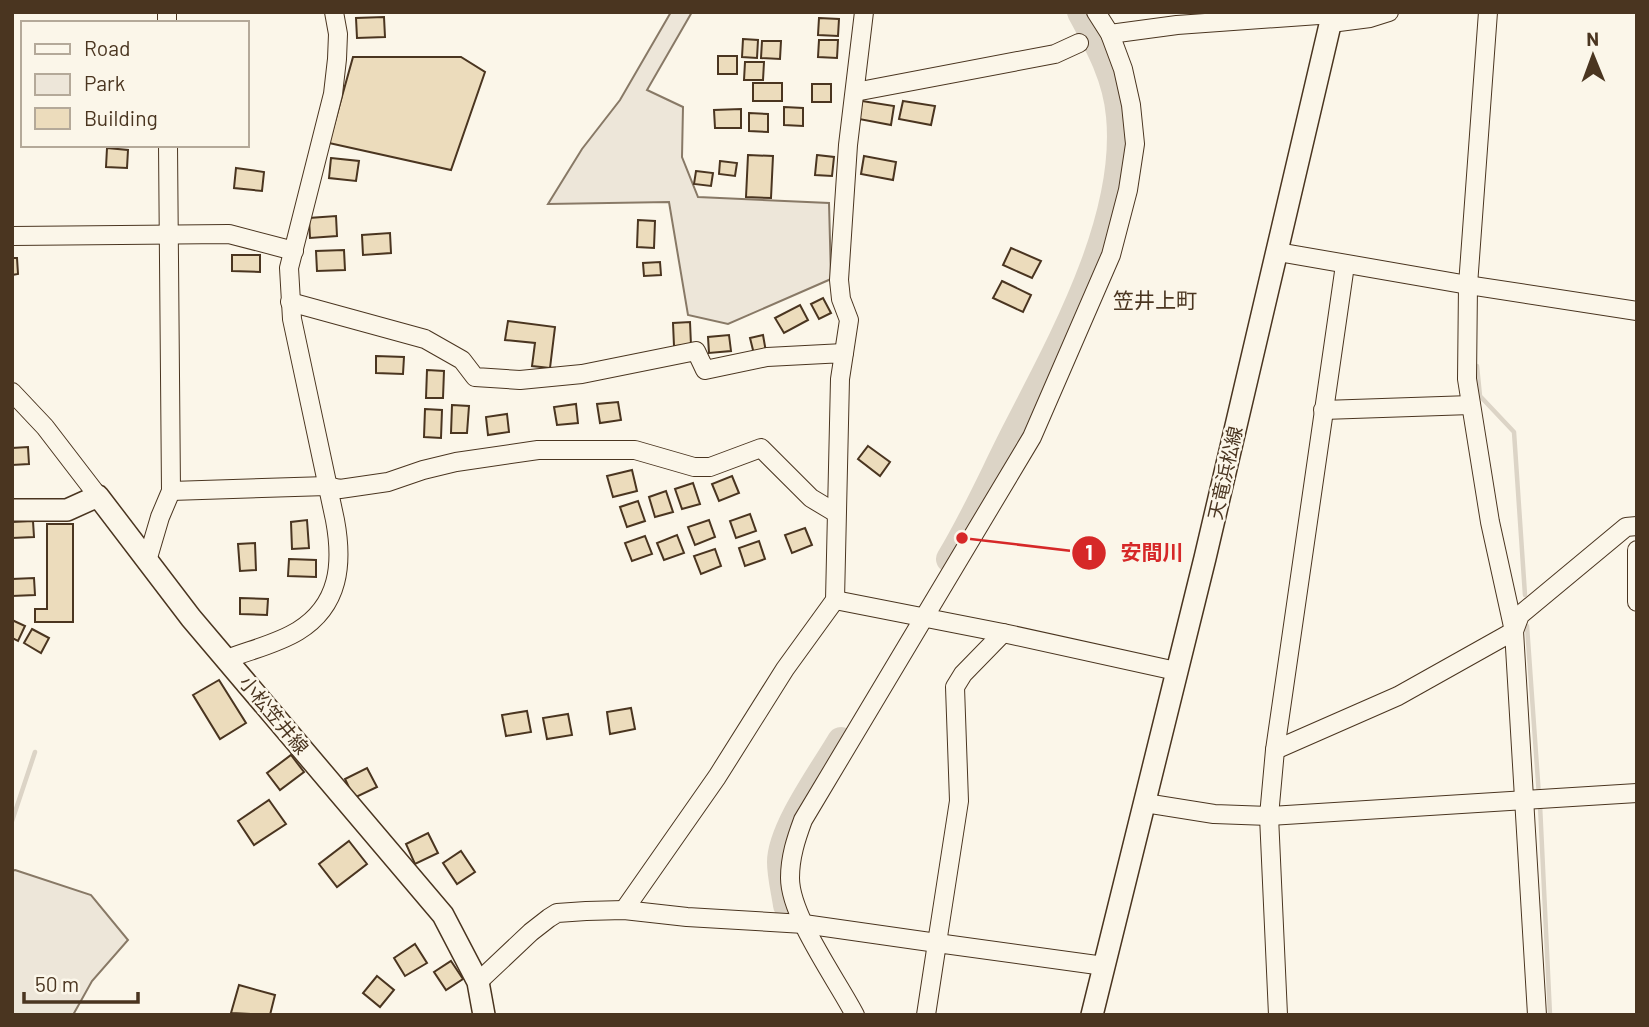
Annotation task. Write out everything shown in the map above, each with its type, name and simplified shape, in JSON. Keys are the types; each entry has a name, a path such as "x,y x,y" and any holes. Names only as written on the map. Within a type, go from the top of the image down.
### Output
{"main road":[{"name":"天竜浜松線","path":"1092,1015 1205,558 1332,16"},
{"path":"12,510 67,510 98,495"},
{"name":"小松笠井線","path":"98,495 147,561 227,659 443,915 478,982 480,1012"}],"street":[{"path":"227,659 298,631 317,616 330,595 339,572 341,549 298,351 290,302 289,268 333,94 338,34 334,12"},
{"path":"624,909 718,777 785,668 835,600 840,379 849,320 841,299 839,280 848,145 864,12"},
{"path":"855,1015 798,924 790,881 793,847 803,820 919,616 1032,437 1111,255 1128,190 1135,144 1131,105 1123,69 1110,34 1096,12"},
{"path":"1110,34 1177,25 1332,16 1370,18 1389,12"},
{"path":"1488,12 1468,285 1467,379 1490,522 1514,631 1535,799 1537,1015"},
{"path":"855,92 1055,54 1079,43"},
{"path":"147,561 171,491 168,147"},
{"path":"12,236 229,234 294,251"},
{"path":"1278,252 1637,311"},
{"path":"1278,1015 1269,816 1275,750 1345,265"},
{"path":"290,302 425,339 462,360 475,377 520,380 582,374 696,351 705,370 767,357 844,353"},
{"path":"12,392 46,427 98,495"},
{"path":"1324,410 1471,405"},
{"path":"171,491 327,486 340,489 388,482 456,462 538,450 635,450 694,467 710,467 761,448 811,498 836,513"},
{"path":"1275,750 1398,696 1514,631 1520,615 1626,527 1637,526"},
{"path":"1637,551 1637,602"},
{"path":"835,600 1003,632 1176,671"},
{"path":"926,1015 959,801 955,687 963,674 1003,632"},
{"path":"1145,803 1214,814 1269,816 1637,793"},
{"path":"478,982 531,932 556,914 624,909 687,917 798,924 1104,966"}],"green space":[{"path":"671,12 692,12 647,90 683,107 682,157 698,197 829,203 831,279 728,324 688,315 669,202 548,204 582,149 620,100"},
{"path":"12,871 91,895 128,940 92,981 73,1015 12,1015"}],"building":[{"path":"384,17 385,37 357,38 356,18"},
{"path":"819,18 839,19 838,36 818,35"},
{"path":"743,39 758,40 757,58 742,57"},
{"path":"819,40 838,40 837,58 818,57"},
{"path":"762,41 781,41 780,59 761,58"},
{"path":"718,56 737,56 737,74 718,74"},
{"path":"353,57 461,57 485,72 451,170 329,143"},
{"path":"745,62 764,62 763,80 744,80"},
{"path":"753,83 782,83 782,101 753,101"},
{"path":"812,84 831,84 831,102 812,102"},
{"path":"862,101 894,106 891,125 859,119"},
{"path":"903,101 935,106 931,125 899,119"},
{"path":"784,107 803,108 803,126 784,125"},
{"path":"741,109 741,128 715,128 714,110"},
{"path":"749,113 768,114 768,132 749,131"},
{"path":"107,148 128,150 127,168 106,167"},
{"path":"748,155 773,156 771,198 746,197"},
{"path":"817,155 834,157 832,176 815,175"},
{"path":"864,156 896,162 893,180 861,174"},
{"path":"331,158 359,161 356,181 329,178"},
{"path":"720,161 737,163 735,176 719,174"},
{"path":"236,168 264,172 262,191 234,188"},
{"path":"696,171 713,173 711,186 694,184"},
{"path":"336,216 337,236 310,238 309,218"},
{"path":"638,220 655,221 654,248 637,247"},
{"path":"390,233 391,253 363,255 362,235"},
{"path":"1011,248 1041,261 1032,278 1003,265"},
{"path":"344,250 345,270 317,271 316,251"},
{"path":"232,255 260,255 260,272 232,271"},
{"path":"12,258 17,258 18,274 12,275"},
{"path":"660,262 661,275 644,276 643,263"},
{"path":"1002,281 1031,295 1023,312 993,298"},
{"path":"823,298 831,313 819,319 811,304"},
{"path":"800,305 808,320 784,333 775,318"},
{"path":"508,321 555,327 550,368 532,366 535,343 505,340"},
{"path":"690,322 691,345 674,346 673,323"},
{"path":"729,335 731,351 709,353 708,337"},
{"path":"763,335 766,352 754,354 750,338"},
{"path":"376,356 404,357 403,374 376,373"},
{"path":"427,370 444,371 443,398 426,398"},
{"path":"618,402 621,420 600,423 597,404"},
{"path":"576,404 578,423 557,425 554,407"},
{"path":"452,405 469,406 467,433 451,433"},
{"path":"425,409 442,410 441,438 424,437"},
{"path":"507,414 509,432 488,435 486,417"},
{"path":"868,446 890,462 880,476 858,459"},
{"path":"28,447 29,464 12,465 12,448"},
{"path":"632,470 637,491 613,497 607,476"},
{"path":"732,476 739,493 719,501 712,484"},
{"path":"693,483 700,504 682,509 675,489"},
{"path":"666,491 673,512 655,517 649,497"},
{"path":"638,501 645,521 627,527 620,507"},
{"path":"750,514 756,531 736,538 730,521"},
{"path":"307,520 309,548 292,549 291,522"},
{"path":"709,520 715,537 695,545 688,527"},
{"path":"33,521 34,537 12,538 12,522"},
{"path":"47,524 73,524 73,622 35,622 35,609 47,609"},
{"path":"805,528 812,545 792,553 785,535"},
{"path":"677,535 684,553 664,560 657,543"},
{"path":"645,536 652,554 632,561 625,543"},
{"path":"759,541 765,559 745,566 739,548"},
{"path":"255,543 256,570 240,571 238,544"},
{"path":"715,549 721,566 701,574 694,556"},
{"path":"289,559 316,560 316,577 288,576"},
{"path":"34,578 35,595 12,596 12,579"},
{"path":"240,598 268,599 267,615 240,614"},
{"path":"12,620 25,626 18,641 12,638"},
{"path":"32,629 49,638 41,653 24,643"},
{"path":"219,680 246,723 220,739 193,695"},
{"path":"631,708 635,729 610,734 607,712"},
{"path":"527,711 531,732 506,736 502,715"},
{"path":"568,714 572,735 547,739 543,718"},
{"path":"291,755 304,772 280,790 267,773"},
{"path":"367,768 377,787 354,798 345,779"},
{"path":"269,800 286,824 254,845 238,821"},
{"path":"428,833 438,853 415,864 406,844"},
{"path":"349,841 367,864 337,887 319,864"},
{"path":"461,851 475,872 457,884 443,863"},
{"path":"415,944 427,963 405,976 394,958"},
{"path":"451,961 463,979 446,990 434,972"},
{"path":"377,976 394,990 380,1007 363,993"},
{"path":"239,985 275,995 270,1015 231,1013"}],"waterway":[{"path":"950,559 1072,319 1104,238 1120,156 1120,116 1115,88 1106,62 1081,12"},
{"path":"1477,366 1480,396 1514,432 1525,595"},
{"path":"1527,626 1539,796"},
{"path":"787,905 781,862 788,833 841,741"},
{"path":"12,821 35,752"},
{"path":"1540,805 1550,1015"}],"place":[{"name":"安間川","path":"962,538"}],"district":[{"name":"笠井上町","path":"1155,301"}]}
